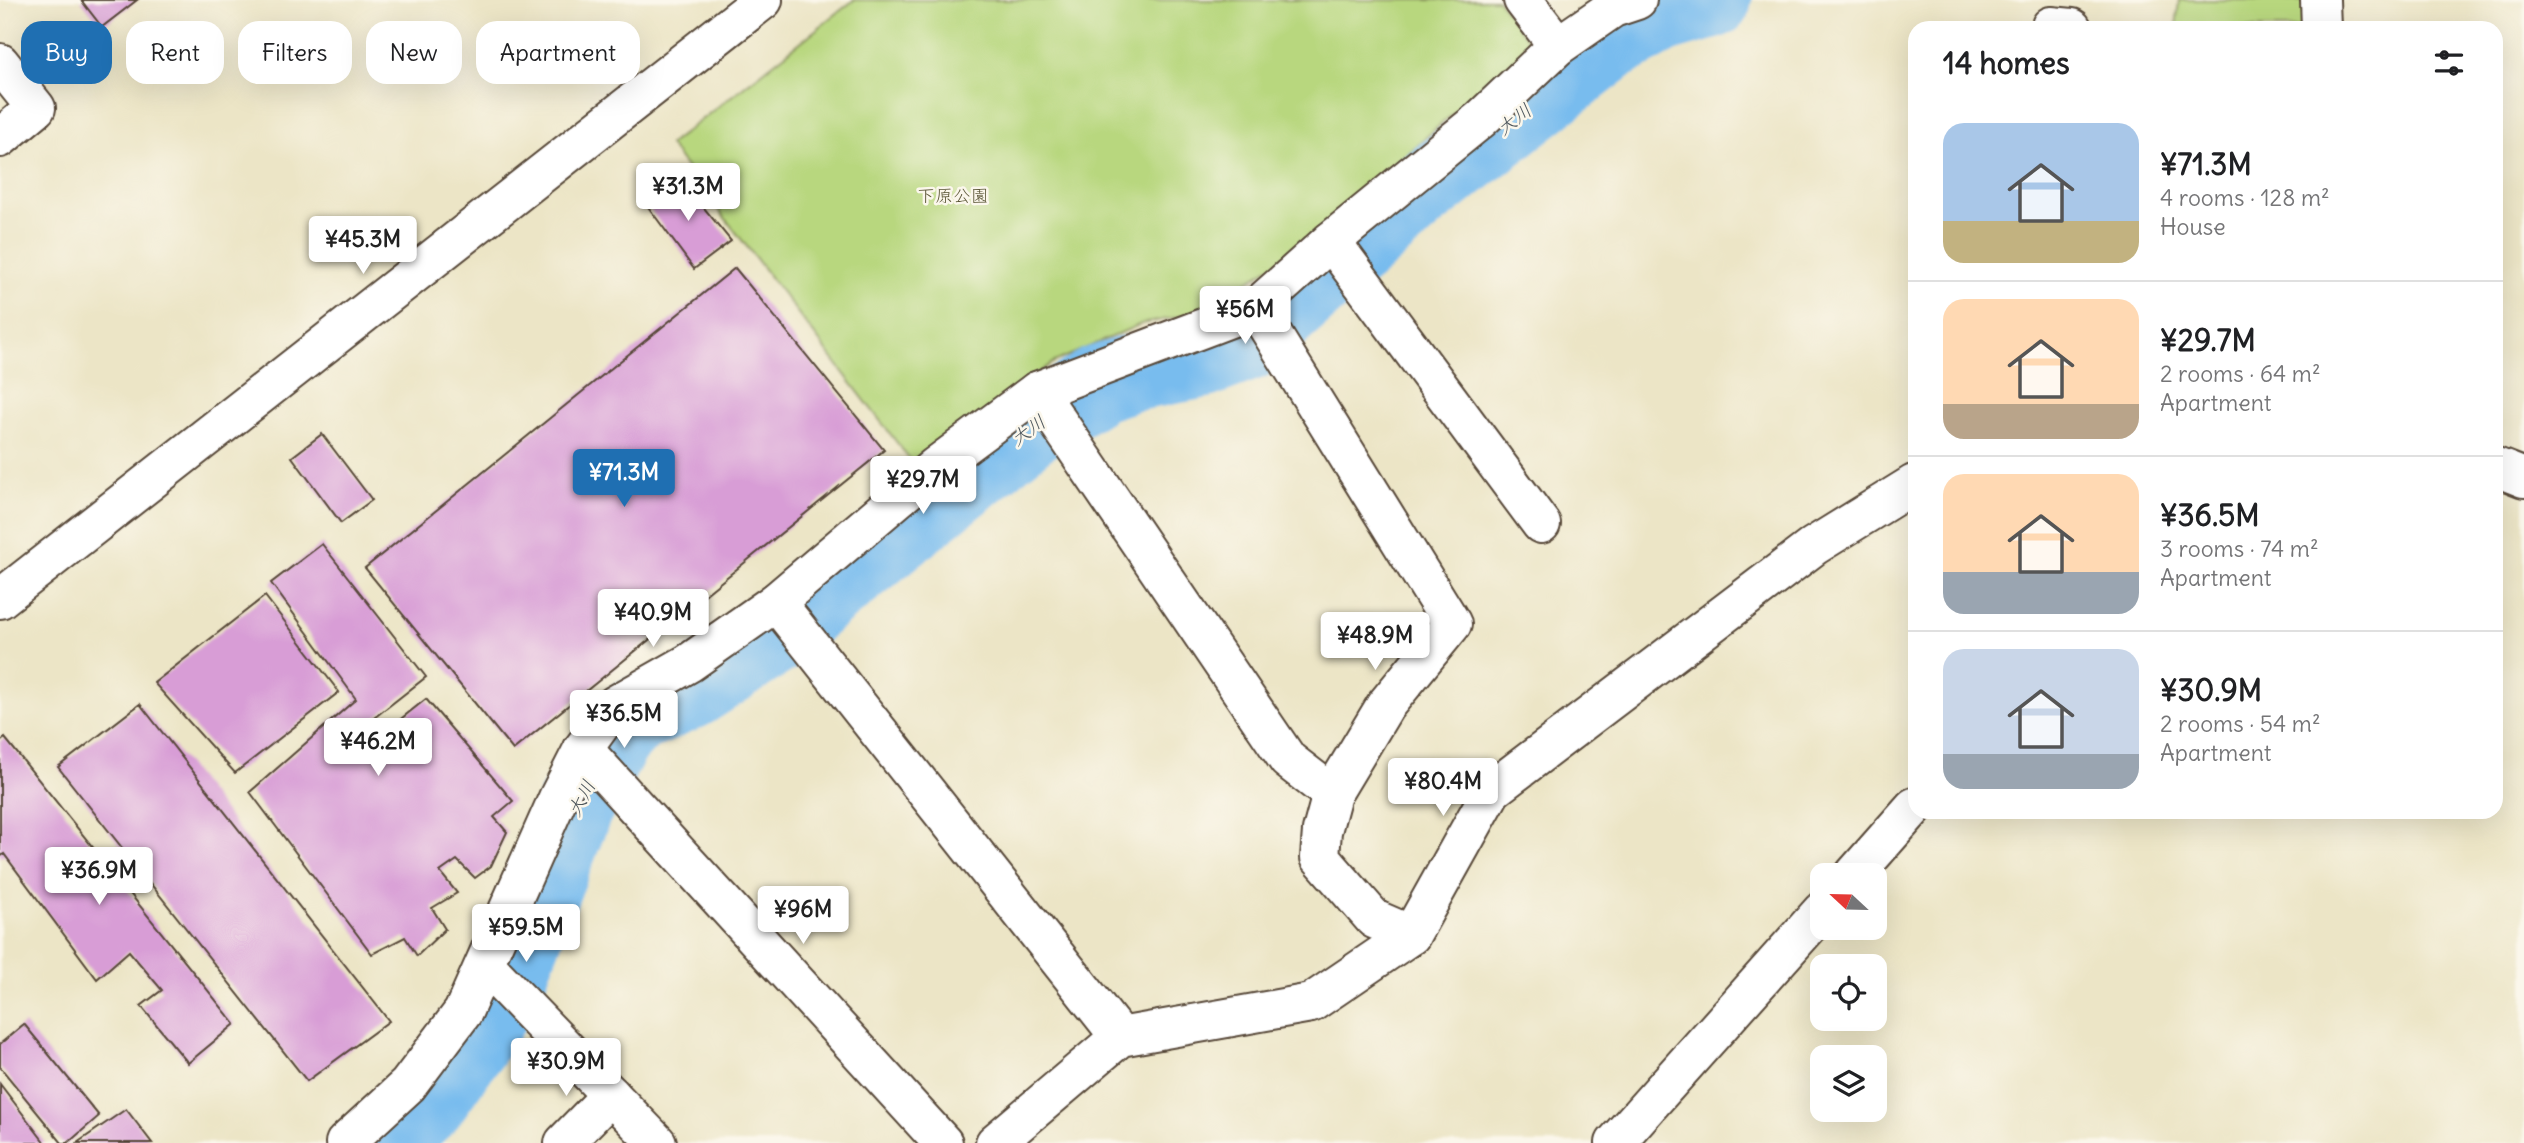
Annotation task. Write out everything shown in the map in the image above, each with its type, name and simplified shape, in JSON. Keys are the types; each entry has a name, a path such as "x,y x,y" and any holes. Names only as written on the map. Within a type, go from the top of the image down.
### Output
{"street":[{"path":"0,600 762,0"},
{"path":"1523,0 1559,46"},
{"path":"345,1143 408,1085 463,1012 558,798 584,750 615,705 689,663 778,603 936,466 1038,392 1257,309 1331,241 1481,119 1559,46 1612,8 1637,0"},
{"path":"2320,0 2321,21"},
{"path":"0,63 36,108 0,138"},
{"path":"1331,241 1541,524"},
{"path":"1257,309 1452,624 1385,706 1332,794 1322,831 1320,857 1374,919 1412,935"},
{"path":"1038,392 1288,760 1332,794"},
{"path":"2503,470 2524,478"},
{"path":"995,1143 1120,1037 1311,1003 1412,935 1492,790 1814,546 1908,488"},
{"path":"778,603 1120,1037"},
{"path":"584,750 943,1143"},
{"path":"1865,863 1908,814"},
{"path":"1615,1143 1810,924"},
{"path":"485,965 657,1143"},
{"path":"564,1143 611,1095"}],"green space":[{"name":"下原公園","path":"854,0 1498,0 1532,45 1296,250 1199,313 1141,324 1052,363 915,466 669,145"},
{"path":"2179,0 2314,0 2309,21 2177,21"}],"building":[{"path":"81,0 137,0 110,21 97,21"},
{"path":"678,176 731,241 694,269 646,204"},
{"path":"735,268 884,450 513,750 365,568"},
{"path":"322,434 372,500 341,523 292,457"},
{"path":"322,544 426,677 351,736 363,749 426,699 513,801 494,817 507,832 491,866 475,878 457,860 440,872 457,893 432,908 445,929 417,956 405,937 372,954 250,792 356,699 271,583"},
{"path":"265,596 339,692 235,773 154,683"},
{"path":"140,704 389,1021 307,1081 58,767"},
{"path":"5,738 235,1024 188,1063 141,1006 162,990 129,951 97,979 4,854 0,857 0,742"},
{"path":"24,1024 99,1116 68,1143 62,1143 0,1067 0,1044"},
{"path":"0,1084 45,1143 0,1143"},
{"path":"126,1109 152,1143 77,1143"}],"waterway":[{"name":"大川","path":"384,1143 425,1106 481,1027 502,992 575,806 614,737 634,716 691,691 773,638 817,599 1027,429 1098,384 1128,374 1203,360 1248,343 1418,194 1611,43 1662,15 1713,0"}]}
